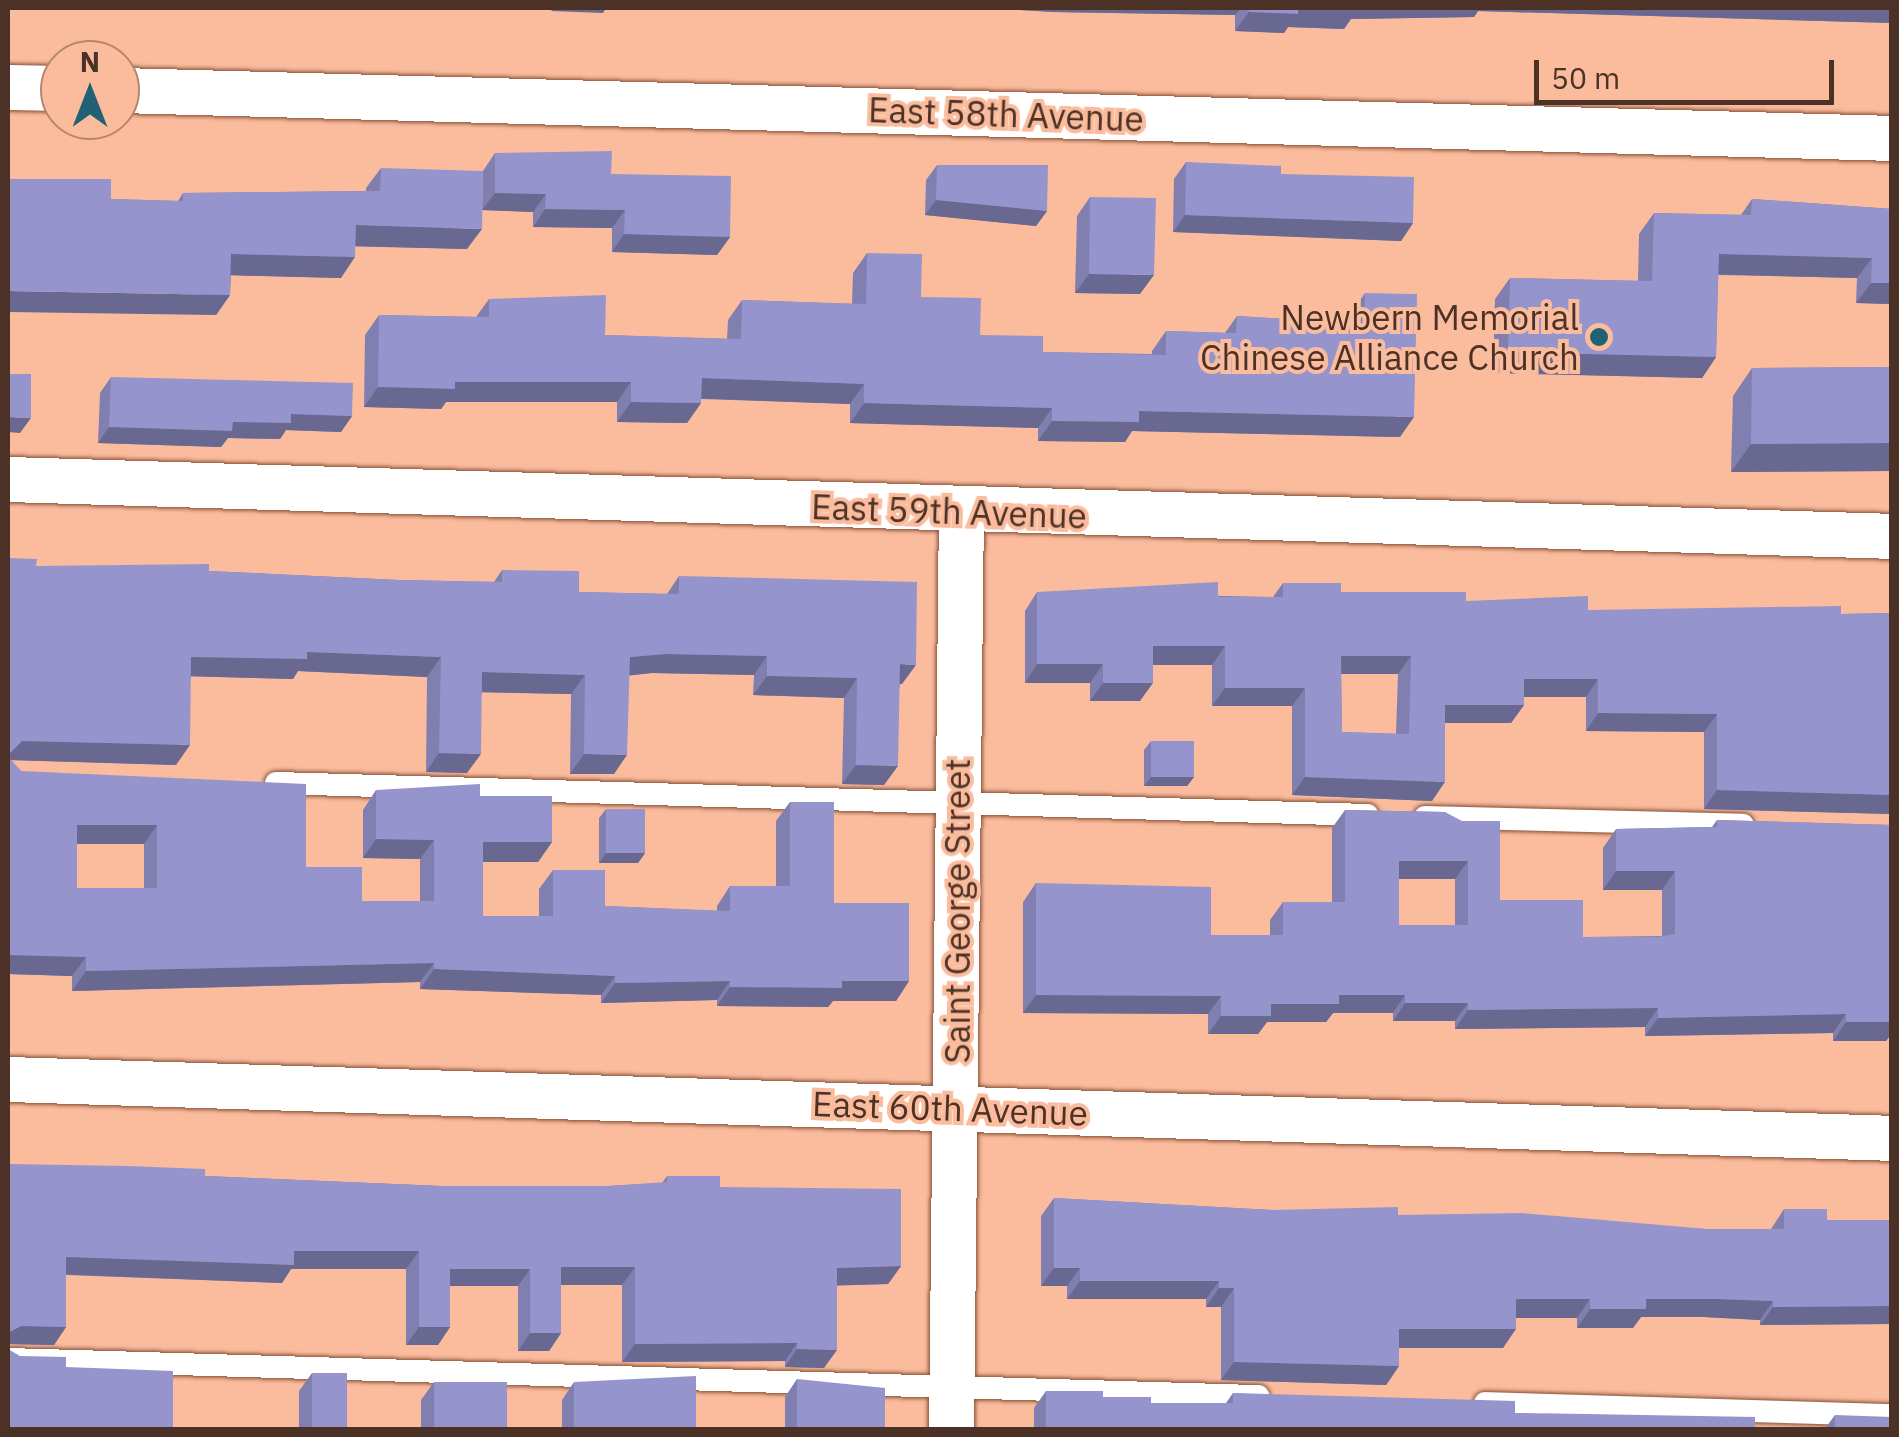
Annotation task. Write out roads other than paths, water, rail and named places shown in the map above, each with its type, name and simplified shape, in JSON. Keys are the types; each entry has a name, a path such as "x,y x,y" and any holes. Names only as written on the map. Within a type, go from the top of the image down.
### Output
{"street":[{"path":"8,87 40,88"},
{"name":"East 58th Avenue","path":"140,91 1892,138"},
{"name":"East 59th Avenue","path":"8,478 961,512 1892,536"},
{"name":"Saint George Street","path":"951,1408 961,512"},
{"name":"East 60th Avenue","path":"8,1080 1892,1138"}],"lane":[{"path":"245,782 1772,826"},
{"path":"8,1359 951,1408 1292,1397"},
{"path":"1452,1402 1892,1415"}],"place":[{"name":"Newbern Memorial Chinese Alliance Church","path":"1599,337"}]}
